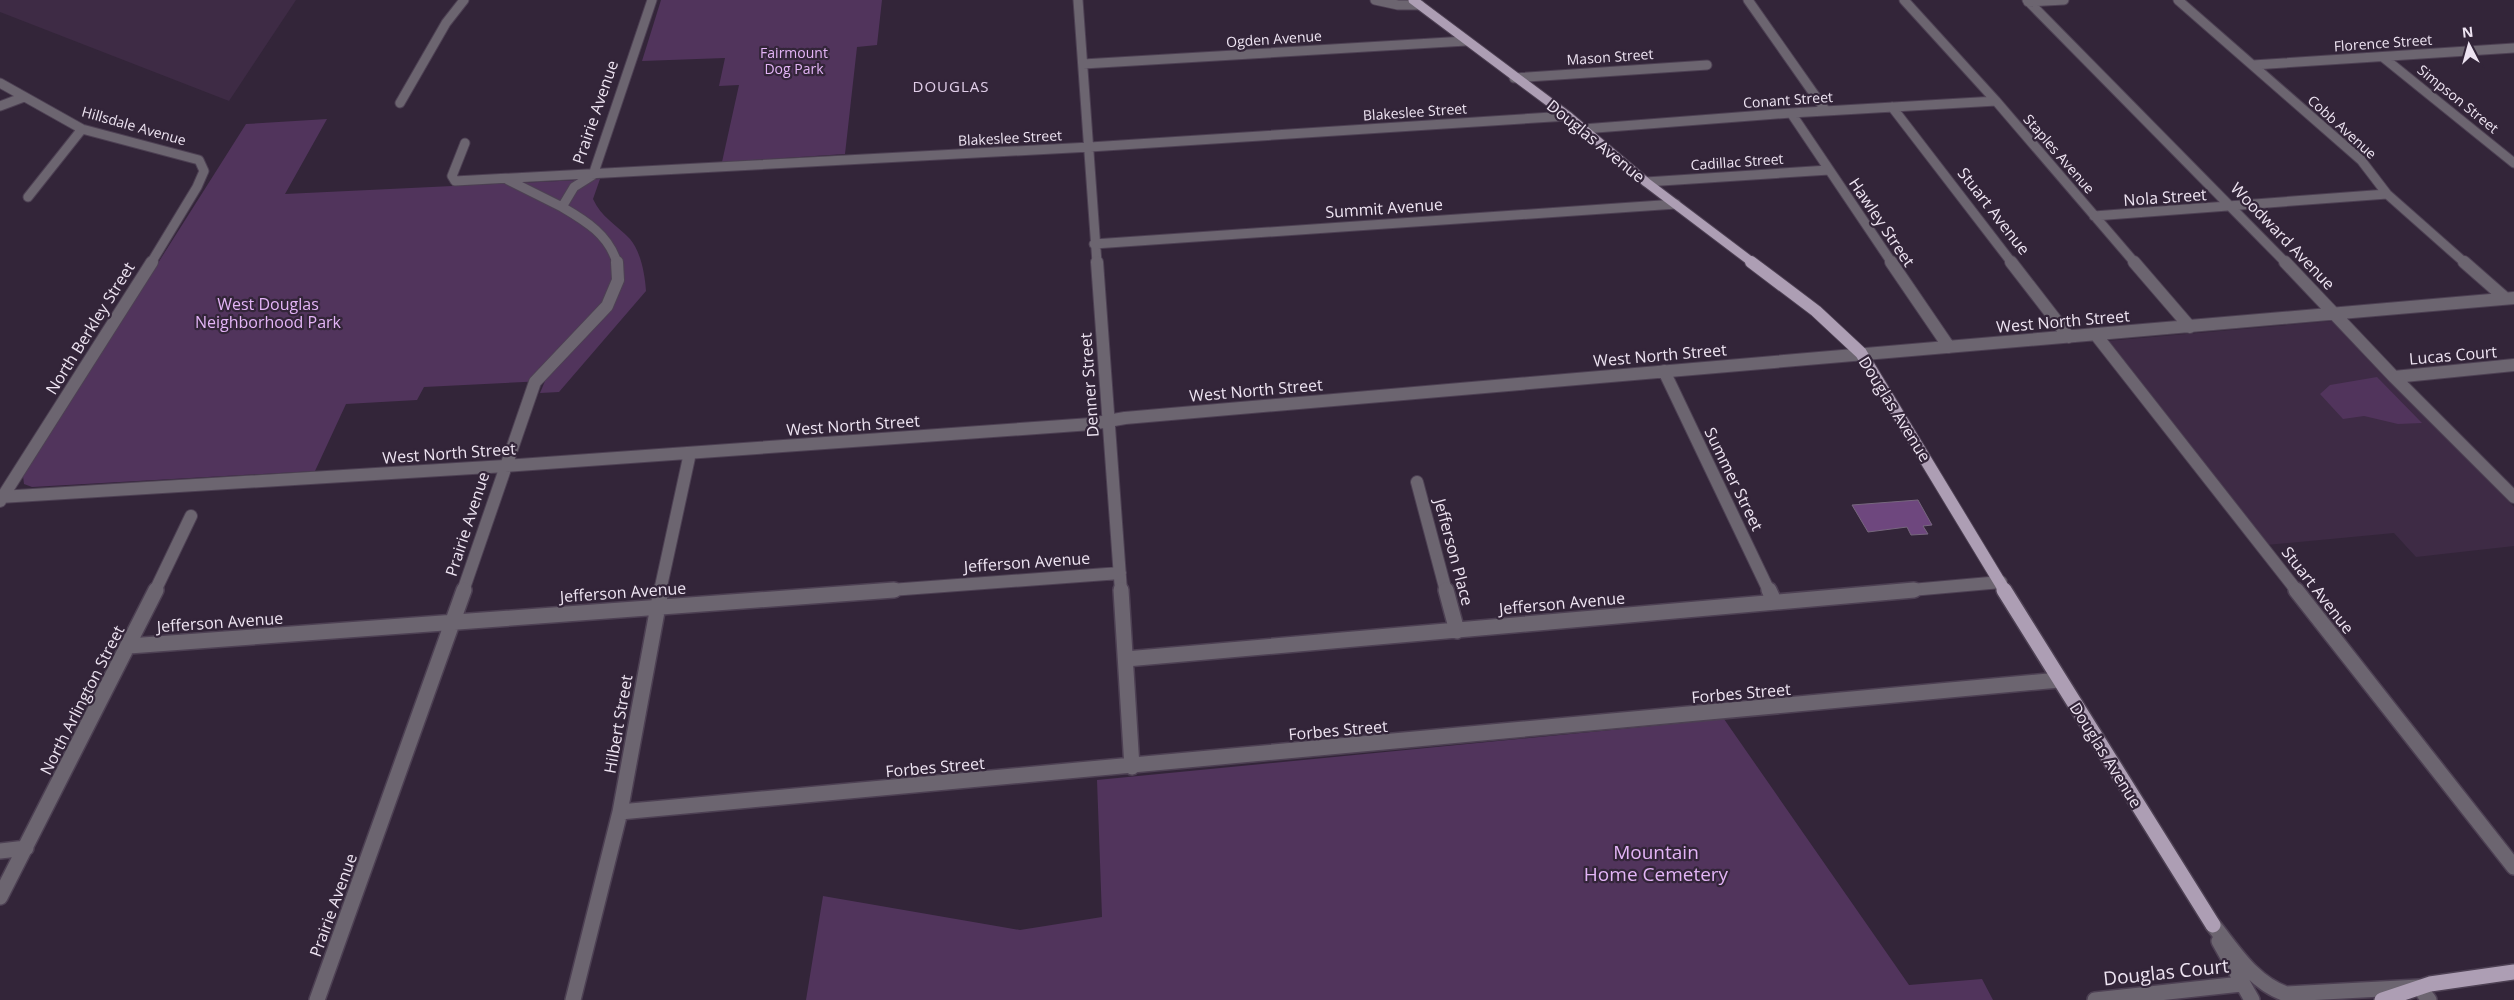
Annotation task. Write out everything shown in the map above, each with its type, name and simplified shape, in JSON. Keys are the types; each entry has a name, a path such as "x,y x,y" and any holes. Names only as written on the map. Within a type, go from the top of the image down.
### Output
{"main road":[{"name":"Douglas Avenue","path":"1417,3 1514,78 1568,116 1646,182 1816,311 1861,353 2059,680 2212,925"},
{"path":"2382,1000 2394,994 2419,987 2514,972"}],"street":[{"path":"400,103 446,22 464,0"},
{"name":"Prairie Avenue","path":"317,1000 453,622 504,466 535,382 602,312 612,299 618,282 619,266 614,250 605,239 562,207 569,190 580,181 593,175 652,0"},
{"name":"Denner Street","path":"1078,0 1090,147 1094,244 1120,573 1132,767"},
{"path":"1377,0 1393,5 1417,3"},
{"path":"1748,0 1826,111"},
{"name":"Staples Avenue","path":"1904,0 1996,101 2190,327"},
{"path":"2028,1 2064,0"},
{"name":"Cobb Avenue","path":"2178,0 2361,160 2388,194 2509,298"},
{"name":"Woodward Avenue","path":"2028,1 2233,207 2394,376 2514,497"},
{"name":"Ogden Avenue","path":"1083,64 1466,41"},
{"name":"Florence Street","path":"2253,65 2513,49"},
{"name":"Simpson Street","path":"2384,58 2514,162"},
{"name":"Mason Street","path":"1514,78 1707,65"},
{"name":"Hillsdale Avenue","path":"0,83 82,129 188,156 199,160 204,170"},
{"path":"0,106 24,96"},
{"name":"Conant Street","path":"1583,129 1791,113 1996,101"},
{"name":"Stuart Avenue","path":"1892,107 2069,337"},
{"name":"Hawley Street","path":"1791,113 1948,347"},
{"name":"Blakeslee Street","path":"465,143 452,176 455,181 508,180 1090,147 1568,116"},
{"path":"28,196 82,129"},
{"name":"North Berkley Street","path":"1,498 180,216 200,182 204,170"},
{"name":"Cadillac Street","path":"1646,182 1829,170"},
{"path":"508,180 562,207"},
{"name":"Nola Street","path":"2094,216 2388,194"},
{"name":"Summit Avenue","path":"1094,244 1676,204"},
{"name":"West North Street","path":"1,498 504,466 1108,421 1664,370 2190,327 2334,312 2509,298"},
{"name":"Stuart Avenue","path":"2096,335 2514,867"},
{"name":"Lucas Court","path":"2394,376 2514,365"},
{"name":"Summer Street","path":"1664,370 1774,601"},
{"name":"Hilbert Street","path":"573,1000 620,812 657,607 690,453"},
{"name":"Jefferson Place","path":"1417,482 1457,631"},
{"name":"North Arlington Street","path":"0,897 129,646 191,516"},
{"name":"Jefferson Avenue","path":"129,646 1120,573"},
{"name":"Jefferson Avenue","path":"1126,660 2001,582"},
{"name":"Forbes Street","path":"620,812 1132,767 2059,680"},
{"path":"0,851 26,848"},
{"name":"Douglas Avenue","path":"2212,925 2252,1000"},
{"name":"Douglas Avenue","path":"2212,925 2256,978 2274,990 2286,994 2419,987"},
{"name":"Douglas Court","path":"2095,1000 2242,984"},
{"path":"2419,987 2429,1000"}],"shaded area":[{"path":"0,0 296,0 229,101 0,12"},
{"path":"2332,321 2514,507 2514,546 2416,557 2394,533 2266,545 2107,341"}],"green space":[{"name":"Fairmount Dog Park","path":"661,0 882,0 877,45 857,47 845,154 722,162 739,85 719,86 725,58 642,61"},
{"name":"West Douglas Neighborhood Park","path":"327,119 285,194 600,179 593,199 605,216 634,244 642,264 646,291 559,392 540,393 545,381 424,387 417,400 346,404 315,471 32,487 24,484 23,476 246,124"},
{"path":"2377,377 2422,423 2398,424 2364,416 2343,419 2320,394 2330,385"},
{"name":"Mountain Home Cemetery","path":"1724,719 1909,985 1982,979 1993,1000 806,1000 823,896 1020,930 1102,917 1097,780"}],"building":[{"path":"1918,500 1932,525 1923,526 1928,534 1911,535 1907,527 1868,532 1852,505"}],"district":[{"name":"DOUGLAS","path":"951,87"}]}
